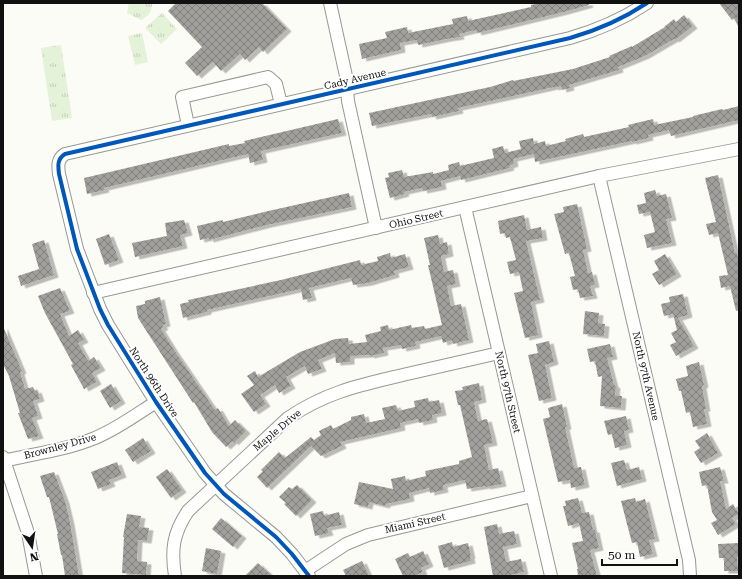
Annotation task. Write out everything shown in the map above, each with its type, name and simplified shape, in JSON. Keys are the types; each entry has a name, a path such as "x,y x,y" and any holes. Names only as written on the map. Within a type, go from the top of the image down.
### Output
{"street":[{"path":"330,3 346,76 350,108 376,228"},
{"name":"Cady Avenue","path":"62,156 188,125 586,33 631,14 647,3"},
{"path":"188,125 182,97 268,77 276,84 281,104"},
{"name":"Ohio Street","path":"93,294 599,176 739,149"},
{"name":"North 96th Drive","path":"62,156 59,159 59,174 77,249 93,294 108,325 156,402 196,461 215,485 276,537 307,573"},
{"name":"North 97th Avenue","path":"599,176 689,560 690,576"},
{"name":"North 97th Street","path":"465,207 551,576"},
{"name":"Maple Drive","path":"175,576 172,556 173,546 177,529 188,511 288,418 321,399 354,387 499,353"},
{"name":"Brownley Drive","path":"4,460 70,446 94,438 113,429 156,402"},
{"path":"4,460 28,533 36,576"},
{"name":"Miami Street","path":"307,573 346,544 368,535 532,496"}],"green space":[{"path":"129,3 152,3 150,13 141,20 127,13"},
{"path":"162,13 177,29 161,44 145,28"},
{"path":"142,33 148,62 135,65 128,36"},
{"path":"61,45 72,118 52,121 41,48"}],"building":[{"path":"176,3 262,3 287,29 263,52 259,47 245,60 240,54 221,71 213,62 197,76 185,63 202,47 168,11"},
{"path":"539,3 588,3 589,5 477,33 476,30 459,34 460,37 418,45 417,40 400,43 401,50 362,59 359,44 387,38 385,32 407,27 408,33 453,24 452,19 467,16 468,21 531,7 531,5"},
{"path":"719,3 739,3 739,28 734,18 732,20"},
{"path":"684,15 693,26 675,40 674,39 645,56 618,67 619,70 569,85 570,88 562,90 561,86 554,87 458,108 459,111 432,117 431,114 372,126 369,113 490,87 513,80 573,69 610,57 609,56 632,47 665,27 674,19 676,22"},
{"path":"739,106 739,120 671,136 669,130 648,135 649,138 535,162 534,154 513,159 514,164 509,166 510,168 461,180 460,176 441,181 442,187 423,191 422,188 404,192 405,194 390,198 385,178 389,177 388,173 402,170 404,177 433,172 433,174 449,170 448,165 459,162 460,166 494,158 492,149 503,146 505,153 521,149 519,141 533,138 534,144 545,141 546,146 566,141 565,139 583,134 584,137 629,127 628,125 653,119 654,125"},
{"path":"338,119 342,133 261,151 263,160 250,163 248,154 104,188 105,190 87,194 84,178 229,144 229,146 245,143 244,141"},
{"path":"718,175 735,253 737,253 739,263 739,310 736,311 730,286 721,288 719,276 728,275 718,233 709,235 706,224 716,222 705,178"},
{"path":"655,190 657,196 666,194 672,218 666,219 672,243 647,248 644,235 655,232 650,212 639,214 637,205 646,203 644,193"},
{"path":"349,193 352,207 267,225 209,240 209,238 200,240 197,226 223,220 223,222"},
{"path":"577,204 587,249 583,250 588,273 592,272 595,285 590,286 593,296 580,298 578,289 573,290 570,277 575,276 569,253 565,254 554,214 564,212 563,207"},
{"path":"524,215 527,230 541,227 543,238 526,241 540,300 531,302 538,335 525,338 514,293 523,291 519,272 510,274 507,262 516,260 510,237 506,238 505,233 500,234 498,221"},
{"path":"184,220 188,233 180,235 183,246 135,257 132,243 167,236 165,223"},
{"path":"109,234 119,260 105,265 96,239"},
{"path":"438,235 440,244 447,242 449,254 441,256 444,272 453,270 456,284 447,286 451,306 461,304 469,340 453,344 452,340 443,343 441,336 415,342 416,346 402,349 401,345 383,348 384,353 370,356 350,356 350,362 336,363 335,353 318,360 322,369 308,374 305,366 286,377 291,386 279,393 275,385 260,395 266,404 254,412 241,394 254,385 247,376 255,371 258,377 300,352 335,339 348,338 349,344 367,342 365,335 381,331 380,327 388,325 389,330 411,325 412,328 424,326 425,329 442,325 428,265 430,265 424,238"},
{"path":"44,240 54,275 21,286 18,276 39,269 32,244"},
{"path":"390,253 391,258 405,254 409,267 394,271 395,275 368,283 353,285 351,278 309,288 312,298 303,300 301,289 207,310 207,312 183,318 180,304 189,302 188,300 281,280 360,260 361,265 378,261 377,257"},
{"path":"665,254 677,274 659,285 652,274 659,270 654,261"},
{"path":"60,288 70,311 60,314 69,336 78,330 84,340 78,343 88,361 94,357 101,368 92,373 97,382 84,389 71,365 73,364 45,313 38,296"},
{"path":"683,294 688,315 678,318 694,346 676,356 670,345 676,342 671,333 677,330 673,314 664,316 661,304 670,302 669,297"},
{"path":"160,297 166,324 162,325 164,327 161,329 174,350 215,410 218,408 229,426 235,420 246,431 234,443 233,441 226,447 212,432 194,402 193,403 138,318 136,306 145,304 145,301"},
{"path":"585,311 599,313 598,323 605,324 604,336 583,334"},
{"path":"3,326 22,371 20,372 25,389 33,387 35,391 37,390 40,399 33,401 38,416 32,418 39,436 28,439 18,413 20,413 9,376 3,364"},
{"path":"549,341 554,362 545,365 552,398 539,401 528,355 538,353 536,344"},
{"path":"610,344 613,357 607,358 614,385 616,386 615,395 622,396 621,408 600,406 602,376 598,377 595,361 590,362 587,349"},
{"path":"699,362 704,385 702,386 707,424 693,427 690,412 686,413 681,391 679,391 676,379 688,376 686,366"},
{"path":"479,383 482,400 474,402 478,421 487,419 493,443 484,445 489,470 498,468 502,484 467,489 465,480 443,485 444,490 430,493 429,488 409,493 410,499 386,504 385,506 369,502 368,507 354,504 359,482 393,489 391,479 405,476 406,481 426,476 425,471 459,464 459,461 472,457 460,405 458,405 455,391 463,390 462,387"},
{"path":"111,384 121,401 110,408 100,391"},
{"path":"428,398 429,402 439,400 442,413 432,415 433,420 419,423 418,419 400,423 401,428 340,442 342,446 321,456 311,446 267,488 257,477 263,471 261,470 279,452 285,458 311,437 314,440 321,435 319,431 331,425 333,429 351,420 351,417 364,414 366,423 385,419 382,408 396,405 398,411 415,407 414,401"},
{"path":"562,404 567,427 565,427 574,468 581,467 585,485 571,488 570,480 558,482 543,419 550,417 548,408"},
{"path":"626,416 629,430 624,431 627,445 615,448 612,434 608,435 604,421"},
{"path":"707,433 718,453 701,463 694,452 700,448 695,441"},
{"path":"143,438 151,451 133,462 125,450"},
{"path":"624,460 627,470 639,467 642,479 617,486 611,463"},
{"path":"117,462 122,475 109,480 111,484 98,489 91,472"},
{"path":"720,467 724,481 720,481 726,509 733,504 739,514 732,518 736,524 718,535 711,523 717,520 712,512 707,485 702,486 699,472"},
{"path":"167,469 182,490 171,498 156,477"},
{"path":"54,472 65,501 79,576 65,576 58,534 49,497 47,497 40,476"},
{"path":"297,485 312,500 296,516 284,504 286,503 279,497 289,487 292,489"},
{"path":"578,498 582,513 589,512 593,530 595,530 599,548 590,550 597,576 578,576 578,569 572,543 583,541 579,523 568,526 563,506 566,506 565,501"},
{"path":"635,498 636,502 645,499 655,539 649,540 653,554 640,557 637,542 632,543 621,501"},
{"path":"323,511 324,516 339,512 342,525 327,528 329,533 315,536 310,514"},
{"path":"127,514 141,516 139,527 149,528 147,541 138,540 137,561 147,562 146,575 122,573 123,537"},
{"path":"221,518 242,536 233,547 212,529"},
{"path":"497,524 499,534 514,531 517,544 503,547 506,562 521,559 524,572 506,576 493,576 484,527"},
{"path":"452,542 453,547 468,543 471,561 444,568 438,546"},
{"path":"739,543 739,556 737,557 738,571 724,571 724,558 719,558 718,544"},
{"path":"206,548 221,551 217,574 202,571"},
{"path":"423,551 429,564 421,568 423,572 414,576 403,576 395,559 408,553 410,557"},
{"path":"362,561 369,576 346,576 343,570"},
{"path":"258,563 272,576 245,576"}],"cycle path":[{"path":"309,576 292,554 276,537 224,494 205,473 156,402 108,325 100,309 77,249 59,174 59,160 65,154 570,38 610,24 647,3"}]}
